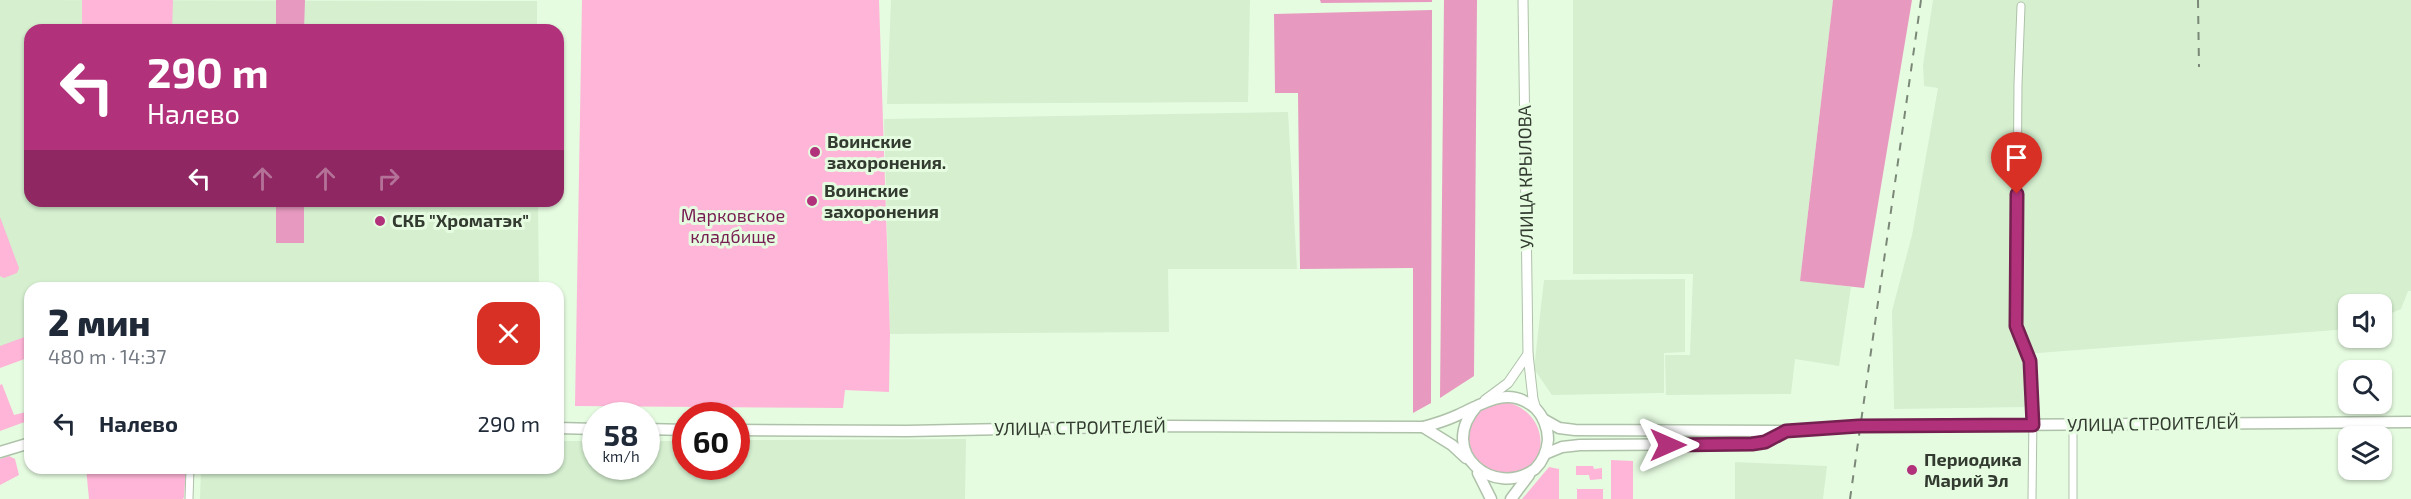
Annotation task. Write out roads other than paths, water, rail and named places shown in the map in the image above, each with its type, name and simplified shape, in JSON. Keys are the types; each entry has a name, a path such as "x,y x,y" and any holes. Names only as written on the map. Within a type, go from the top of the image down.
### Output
{"main road":[{"name":"УЛИЦА СТРОИТЕЛЕЙ","path":"750,430 896,431 1166,426 1423,427 1450,418 1498,396 1512,396 1536,409 1543,419 1548,443 1545,454"},
{"path":"1466,458 1463,447 1464,425 1481,403"},
{"name":"УЛИЦА СТРОИТЕЛЕЙ","path":"1543,419 1559,428 1575,430 1786,431 1859,426 2411,422"},
{"path":"1423,427 1452,445 1466,458 1478,472 1491,499"},
{"path":"564,428 582,429"},
{"name":"УЛИЦА СТРОИТЕЛЕЙ","path":"1545,454 1562,447 1580,445 1752,444 1765,442 1786,431"},
{"path":"0,452 24,445"},
{"path":"1511,499 1545,454"},
{"path":"1478,472 1489,479 1502,482 1515,481 1529,475"}],"street":[{"name":"УЛИЦА КРЫЛОВА","path":"1523,0 1528,354 1536,409"},
{"path":"2021,6 2016,326 2030,361 2033,425 2032,499"},
{"path":"1481,403 1508,383 1528,354"},
{"path":"2073,424 2073,499"},
{"path":"189,499 190,474"}],"railway":[{"path":"1850,499 1921,0"},
{"path":"2198,0 2199,67"}],"place":[{"name":"Воинские захоронения.","path":"815,152"},
{"name":"Воинские захоронения","path":"812,201"},
{"name":"СКБ \"Хроматэк\"","path":"380,221"},
{"name":"Периодика Марий Эл","path":"1912,470"}],"park label":[{"name":"Марковское кладбище","path":"733,226"}]}
